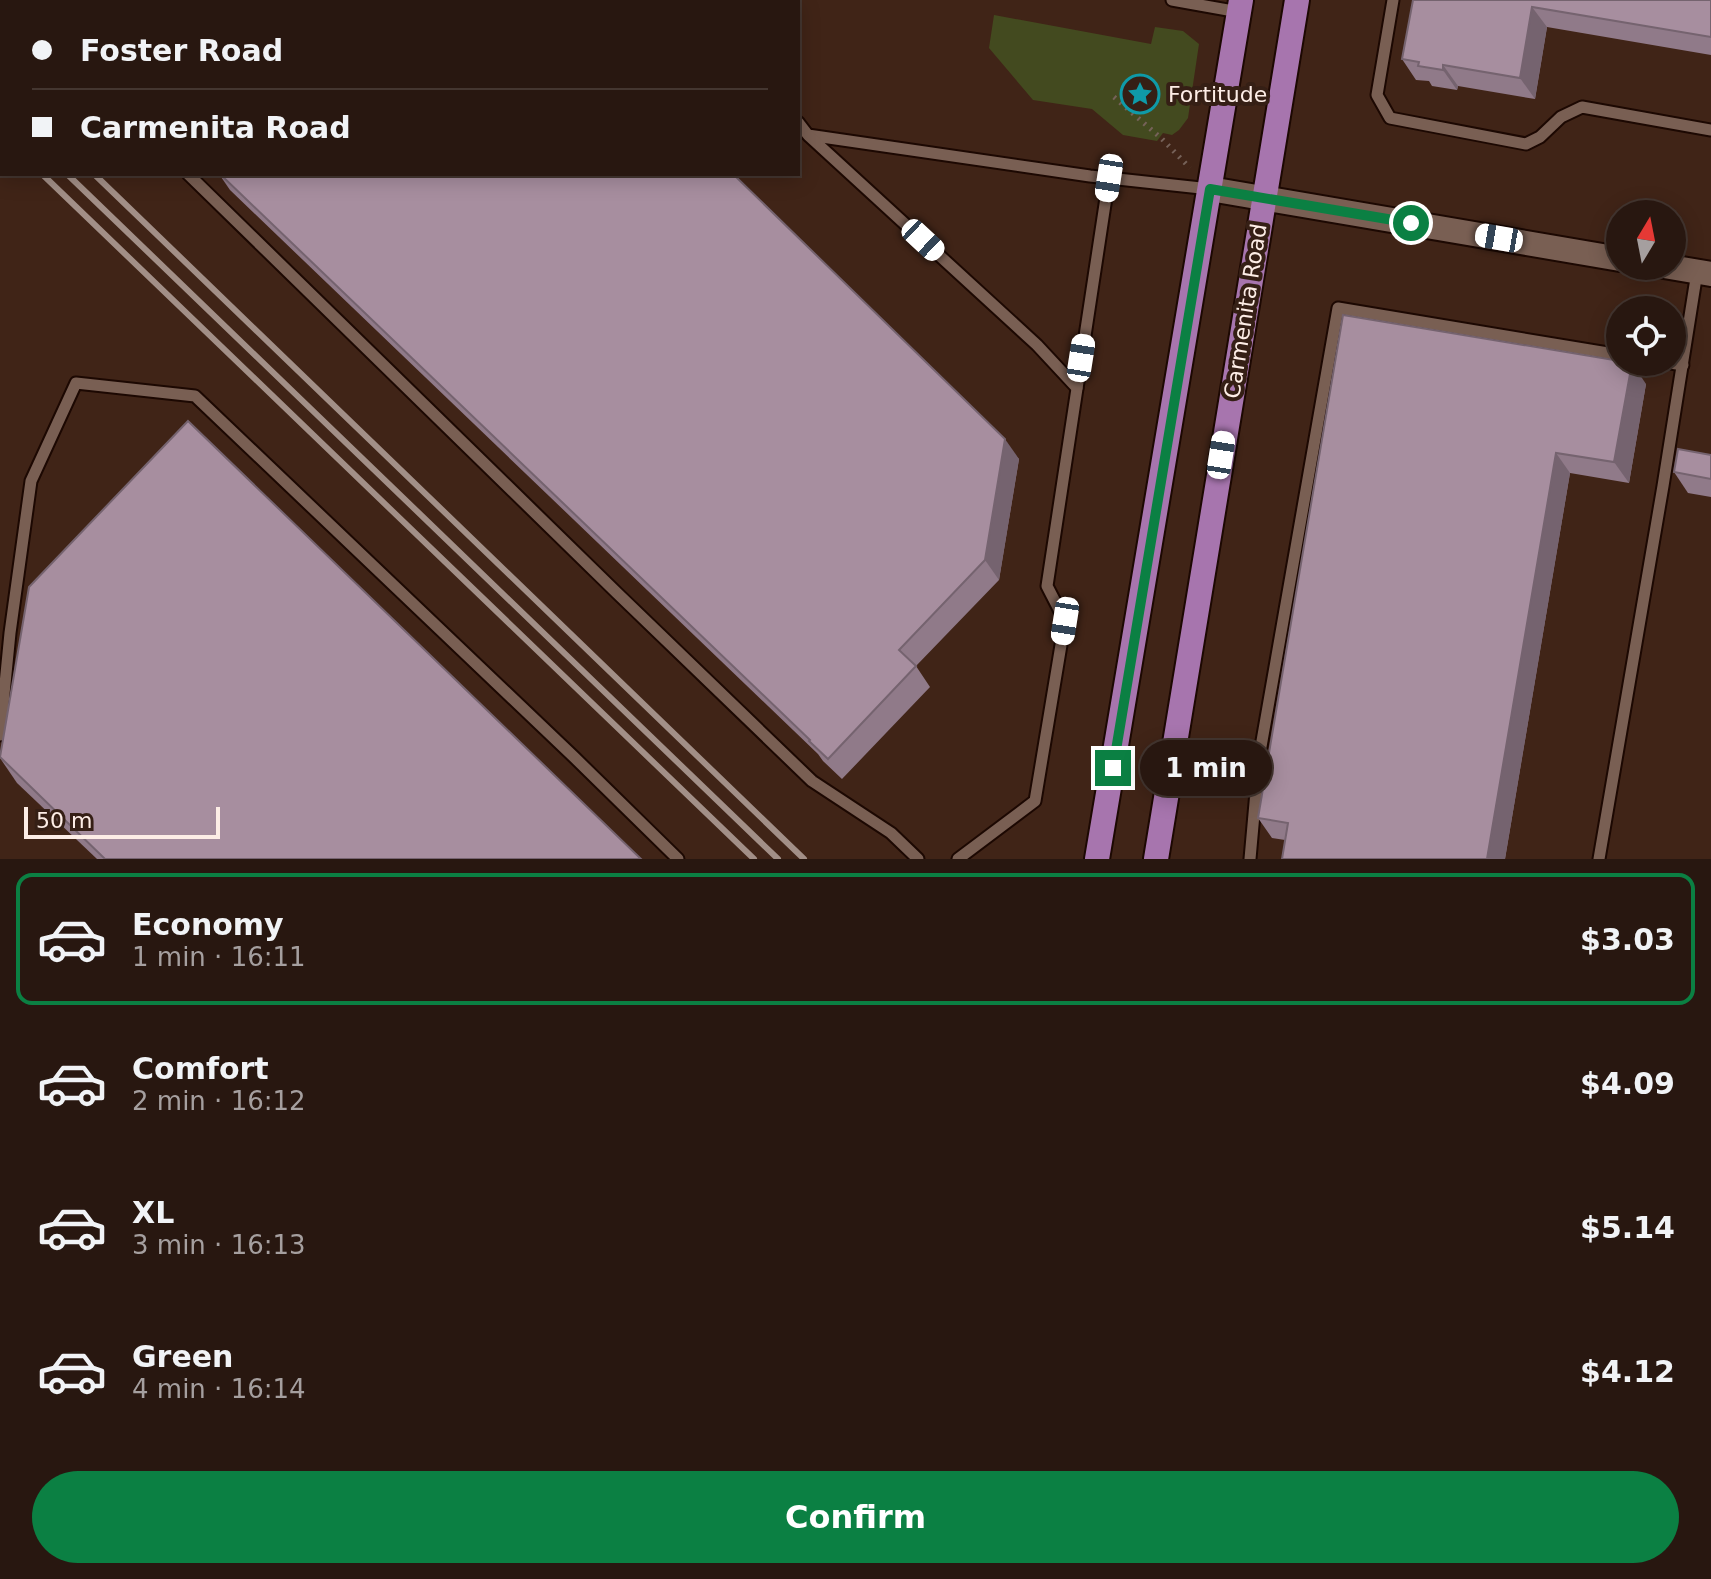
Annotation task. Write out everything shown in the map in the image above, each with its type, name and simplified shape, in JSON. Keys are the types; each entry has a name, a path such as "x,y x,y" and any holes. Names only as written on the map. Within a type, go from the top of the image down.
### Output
{"main road":[{"name":"Carmenita Road","path":"1156,859 1297,0"},
{"path":"1097,859 1240,6"}],"street":[{"path":"1210,189 1606,257"}],"lane":[{"path":"1172,0 1240,6"},
{"path":"1393,0 1377,95 1390,118 1526,144 1540,137 1561,117 1582,107 1711,130"},
{"path":"800,125 1037,345 1077,388"},
{"path":"808,135 1109,178 1210,189"},
{"path":"190,176 812,781 891,833 918,859"},
{"path":"958,859 1035,801 1065,621 1047,586 1109,178"},
{"path":"1686,352 1704,273"},
{"path":"1250,859 1259,758 1338,308 1606,353"},
{"path":"1599,859 1681,376"},
{"path":"0,735 10,633 31,481 76,383 195,396 678,859"}],"path":[{"path":"1114,97 1162,139 1210,189"}],"shaded area":[{"path":"800,0 1711,0 1711,859 0,859 0,176 800,176"}],"green space":[{"path":"994,15 1151,44 1155,27 1183,31 1199,44 1188,118 1179,130 1172,135 1163,133 1157,141 1123,135 1092,109 1033,100 989,48"}],"building":[{"path":"1413,0 1711,0 1711,37 1532,7 1520,78 1443,65 1443,70 1418,66 1419,62 1402,59"},
{"path":"222,176 735,176 1005,439 985,560 899,650 916,666 828,759"},
{"path":"1343,315 1606,359 1606,376 1630,376 1614,462 1556,453 1487,859 1282,859 1288,823 1258,818"},
{"path":"188,421 641,859 105,859 0,757 29,587"},
{"path":"1678,449 1711,455 1711,479 1674,472"}],"railway":[{"path":"44,176 754,859"},
{"path":"69,176 778,859"},
{"path":"96,176 804,859"}],"place":[{"name":"Fortitude","path":"1140,94"}],"route":[{"path":"1113,768 1210,189 1411,223"}]}
